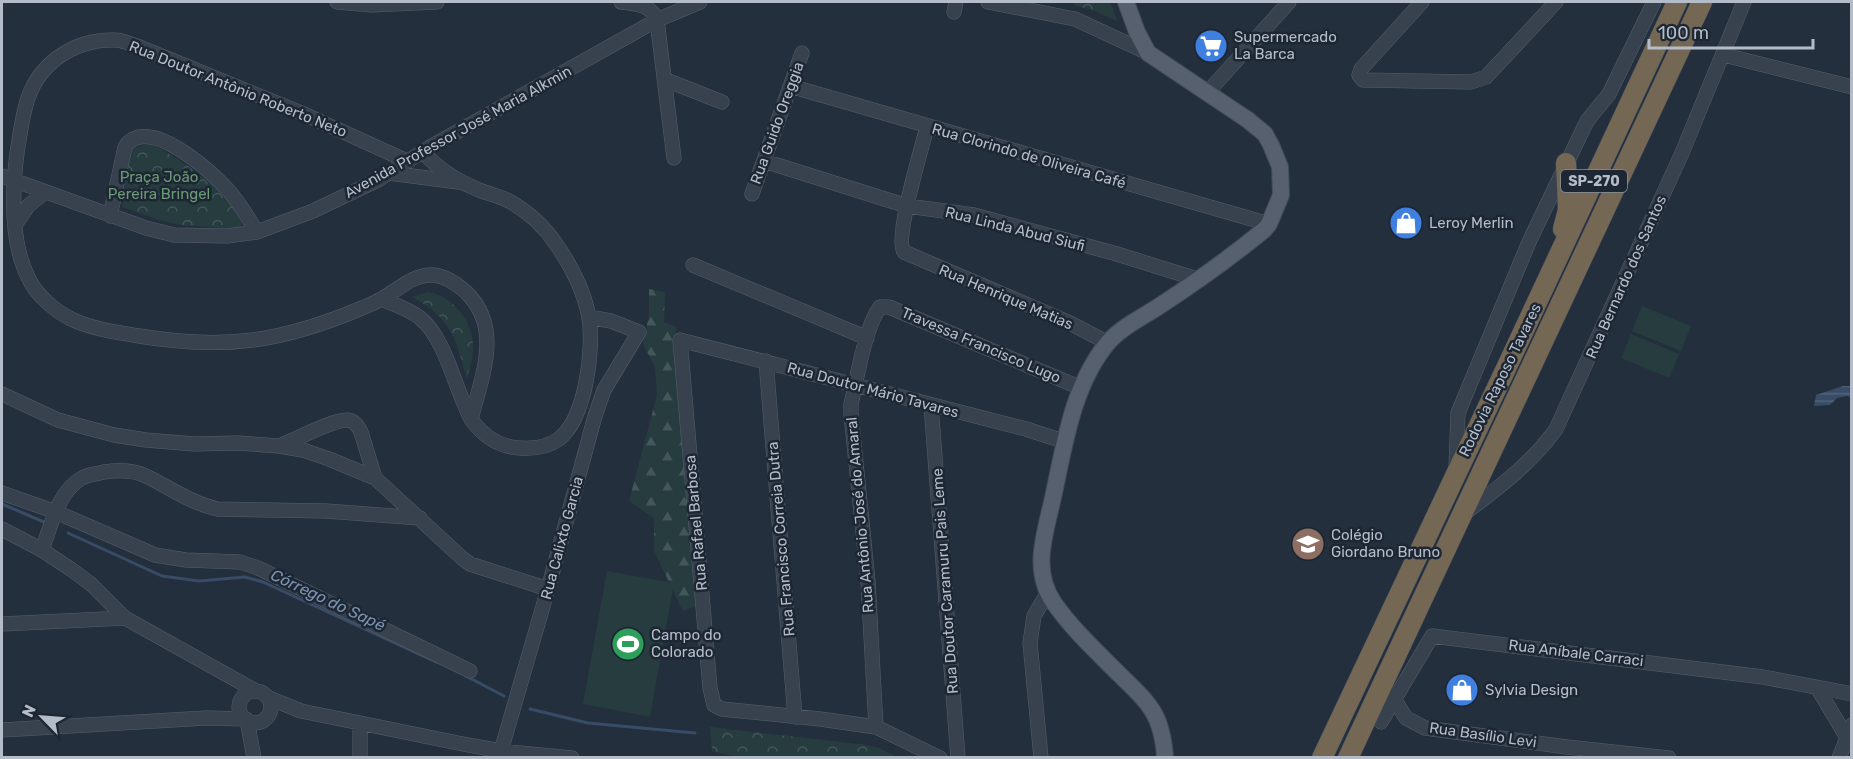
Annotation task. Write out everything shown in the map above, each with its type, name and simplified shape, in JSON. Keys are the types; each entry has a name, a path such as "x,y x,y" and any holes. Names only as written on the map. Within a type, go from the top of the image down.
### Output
{"highway":[{"name":"Rodovia Raposo Tavares","path":"1322,758 1677,2"},
{"name":"Rodovia Raposo Tavares","path":"1348,758 1702,2"},
{"path":"1548,278 1568,210 1566,163"}],"main road":[{"path":"1125,2 1148,53 1248,120 1264,134 1274,148 1280,167 1281,195 1269,224 1252,240 1135,321 1108,343 1094,363 1081,388 1044,535 1041,568 1043,584 1054,603 1086,640 1153,711 1163,737 1165,758"}],"street":[{"path":"337,2 372,5 437,2"},
{"path":"621,2 643,3 653,12 657,20 674,158"},
{"name":"Avenida Professor José Maria Alkmin","path":"8,178 110,216 174,235 227,236 257,232 313,211 389,173 657,20 700,2"},
{"path":"988,2 1075,19 1148,53"},
{"path":"1032,10 1050,2"},
{"path":"1057,16 1060,2"},
{"path":"1207,93 1289,2"},
{"path":"1422,2 1364,66 1359,75 1366,81 1479,81 1486,77 1556,2"},
{"path":"1456,472 1458,413 1461,403 1529,242 1566,163 1587,121 1609,94 1654,2"},
{"name":"Rua Bernardo dos Santos","path":"1459,518 1527,463 1556,429 1724,56 1744,2"},
{"name":"Rua Doutor Antônio Roberto Neto","path":"407,161 306,115 177,61 137,46 117,40 108,40 82,44 71,49 47,66 36,80 23,113 8,178 15,225 24,268 29,280 60,312 90,326 201,344 254,341 287,335 327,323 381,299 408,281 434,275 458,285 478,307 487,330 486,363 471,419"},
{"name":"Rua Guido Oreggia","path":"752,194 802,53"},
{"path":"1724,56 1851,87"},
{"path":"666,80 722,102"},
{"name":"Rua Clorindo de Oliveira Café","path":"790,86 1269,224"},
{"path":"907,206 927,127"},
{"path":"110,216 125,147 131,139 138,136 150,137 175,147 212,173 242,208 257,232"},
{"path":"381,299 418,316 428,325 463,405 484,435 507,447 532,449 547,445 565,433 574,417 588,376 592,348 589,316 574,275 556,243 534,218 508,201 463,183 433,163 423,152"},
{"name":"Rua Linda Abud Siufi","path":"764,160 907,206 974,215 1117,254 1197,279"},
{"path":"389,173 463,183"},
{"path":"15,225 28,206 45,192"},
{"name":"Rua Henrique Matias","path":"907,206 901,242 904,252 1070,324 1108,343"},
{"path":"693,265 867,338"},
{"name":"Travessa Francisco Lugo","path":"880,308 889,307 1081,388"},
{"name":"Rua Antônio José do Amaral","path":"876,727 867,581 850,414 867,338 880,308"},
{"name":"Rua Calixto Garcia","path":"501,751 588,439 604,390 639,332 611,321 589,316"},
{"name":"Rua Doutor Mário Tavares","path":"680,340 1066,442"},
{"name":"Rua Rafael Barbosa","path":"680,340 710,688 714,705 722,709 795,717"},
{"name":"Rua Francisco Correia Dutra","path":"766,361 795,717"},
{"path":"2,394 58,420 114,435 194,444 238,443 303,450 375,478 470,564 548,589"},
{"name":"Rua Doutor Caramuru Pais Leme","path":"931,405 958,758"},
{"path":"279,446 346,420 351,421 358,426 361,432 375,478"},
{"path":"42,550 56,512 68,490 83,477 111,471 129,471 143,475 204,506 217,509 326,511 420,518"},
{"path":"2,493 56,512 155,555 186,560 240,562 258,568 470,671"},
{"path":"2,529 42,550 91,584 125,618 255,691 301,711 463,751 501,751 572,758"},
{"path":"1041,758 1030,643 1034,616 1048,592"},
{"path":"2,624 125,618"},
{"name":"Rua Aníbale Carraci","path":"1381,722 1432,636 1727,672 1851,694"},
{"path":"212,667 251,713"},
{"path":"1384,680 1394,701 1406,718"},
{"path":"1818,689 1849,730 1839,758"},
{"path":"254,758 248,693 255,691"},
{"path":"251,713 271,705 269,698"},
{"path":"2,730 301,711"},
{"path":"795,717 876,727 940,758"},
{"path":"1358,737 1381,722 1393,718 1406,718"},
{"name":"Rua Basílio Levi","path":"1406,718 1425,728 1443,731 1669,758"},
{"path":"360,724 360,758"}],"green space":[{"path":"1077,2 1110,2 1117,21 1095,11 1073,5"},
{"name":"Praça João Pereira Bringel","path":"146,144 171,155 201,176 228,202 242,224 237,229 180,225 122,207 128,155 135,148"},
{"path":"649,289 665,292 664,322 676,327 675,346 699,605 683,611 654,551 654,518 629,501 657,395 655,366 643,345 649,314"},
{"path":"428,292 438,295 455,306 467,322 471,331 473,351 467,379 455,341 444,321 412,297"},
{"path":"1642,306 1691,326 1681,351 1632,331"},
{"path":"1631,334 1679,354 1669,378 1621,358"},
{"name":"Campo do Colorado","path":"607,571 674,583 650,717 583,704"},
{"path":"710,727 867,745 897,757 742,758 712,751"}],"water":[{"path":"1843,386 1851,386 1851,398 1848,396 1837,398 1830,405 1814,406 1816,395"}],"waterway":[{"name":"Córrego do Sapé","path":"2,504 44,522"},
{"name":"Córrego do Sapé","path":"68,533 162,576 199,581 245,577 263,582 436,662"},
{"name":"Córrego do Sapé","path":"466,676 504,696"},
{"name":"Córrego do Sapé","path":"530,709 588,723 695,733"}],"place":[{"name":"Supermercado La Barca","path":"1211,46"},
{"name":"Leroy Merlin","path":"1406,223"},
{"name":"Colégio Giordano Bruno","path":"1308,544"},
{"name":"Campo do Colorado","path":"628,644"},
{"name":"Sylvia Design","path":"1462,690"}]}
